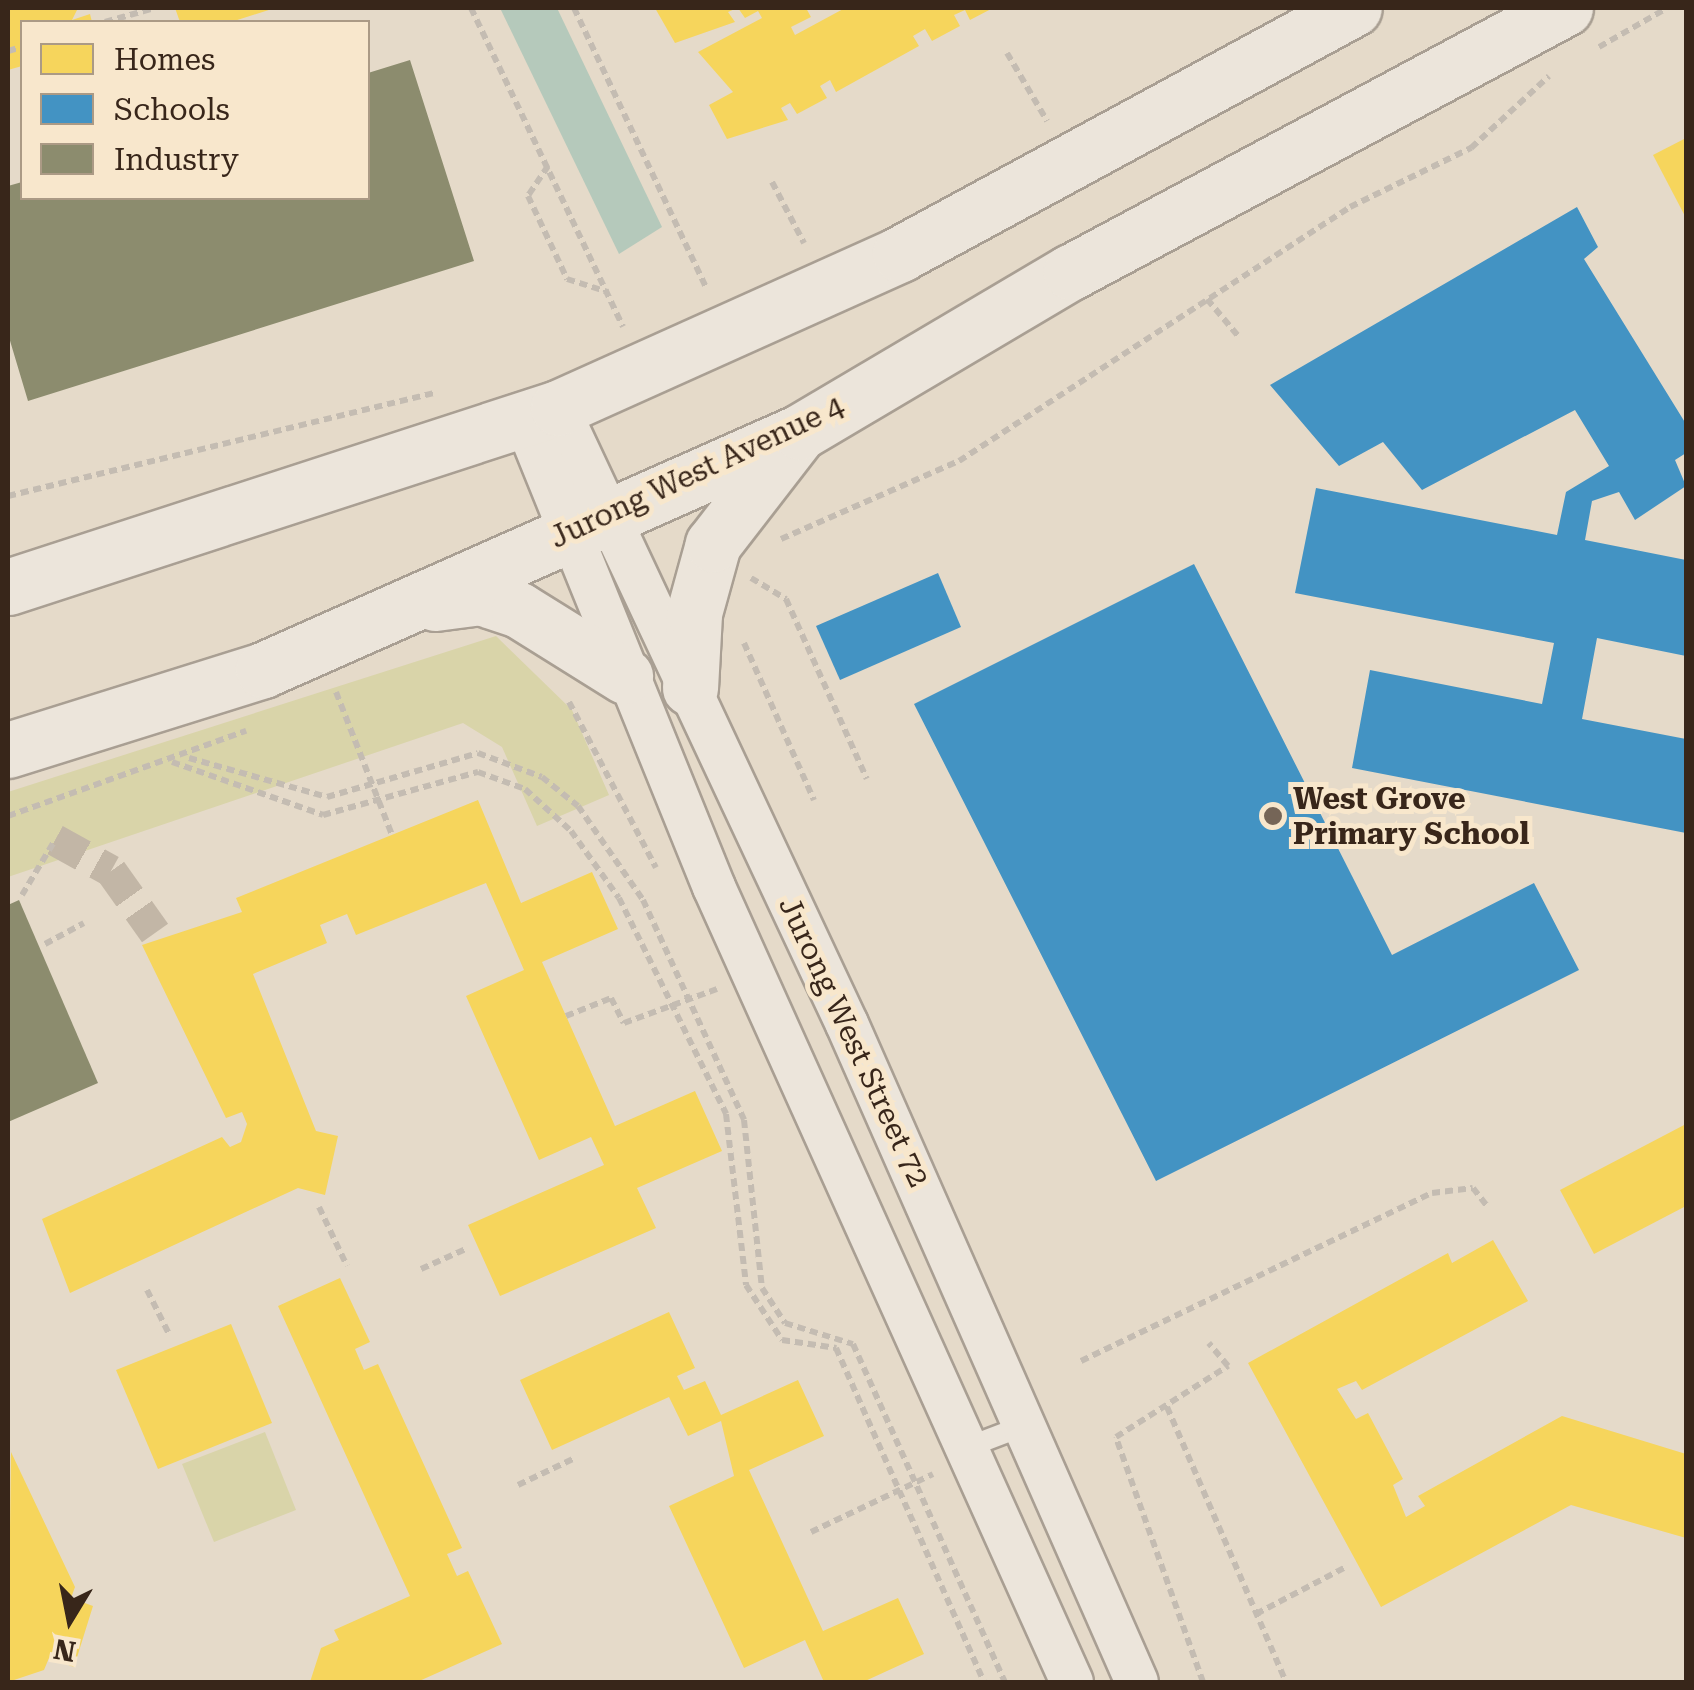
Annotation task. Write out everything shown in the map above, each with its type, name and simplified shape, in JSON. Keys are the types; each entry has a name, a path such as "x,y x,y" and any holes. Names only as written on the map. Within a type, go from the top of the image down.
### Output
{"main road":[{"path":"8,587 541,414 900,254 1354,8"},
{"name":"Jurong West Avenue 4","path":"8,750 263,670 427,604 590,523 800,432 1071,272 1578,30"},
{"path":"690,688 694,612 713,544 800,432"},
{"path":"427,604 480,597 519,610 624,676"}],"street":[{"name":"Jurong West Street 72","path":"541,414 590,523 690,688 1028,1424 1137,1682"},
{"name":"Jurong West Street 72","path":"590,523 624,676 1072,1682"}],"lane":[{"path":"968,1447 1028,1424"}],"path":[{"path":"112,20 154,8"},
{"path":"471,8 610,292 626,334"},
{"path":"574,8 712,299"},
{"path":"1578,30 1667,8"},
{"path":"1006,53 1036,102"},
{"path":"762,550 959,461 1350,206 1472,148 1560,70"},
{"path":"548,166 528,196 567,279 610,292"},
{"path":"772,182 798,233"},
{"path":"1207,298 1239,337"},
{"path":"8,496 443,390"},
{"path":"747,593 756,564"},
{"path":"750,578 786,600 867,778"},
{"path":"744,624 742,640 814,800"},
{"path":"319,698 354,684"},
{"path":"558,687 665,885"},
{"path":"337,699 392,835"},
{"path":"8,816 187,757 253,728"},
{"path":"187,757 327,797 478,753 542,777 578,806 643,900 744,1120 762,1288 785,1322 848,1337 911,1484 1005,1682"},
{"path":"171,761 323,814 478,772 544,802 607,876 674,1004 728,1124 746,1285 782,1340 836,1348 895,1491 984,1682"},
{"path":"22,895 55,840"},
{"path":"45,944 84,923"},
{"path":"710,971 726,1006"},
{"path":"566,1016 611,998 624,1023 718,988"},
{"path":"1080,1361 1432,1192 1473,1188 1487,1206"},
{"path":"318,1206 347,1266"},
{"path":"421,1269 466,1249"},
{"path":"147,1290 170,1336"},
{"path":"1204,1682 1116,1438 1228,1366 1209,1343"},
{"path":"1167,1408 1286,1682"},
{"path":"518,1485 575,1458"},
{"path":"810,1532 934,1474"},
{"path":"1256,1614 1344,1568"}],"shaded area":[{"path":"500,8 557,8 662,227 619,254"},
{"path":"496,636 572,710 609,795 537,826 502,747 463,723 8,877 8,792"},
{"path":"265,1432 296,1510 214,1542 182,1464"}],"building: Homes":[{"path":"8,8 78,8 72,20 20,20 20,67 8,70"},
{"path":"175,8 275,8 237,20 179,20"},
{"path":"655,8 737,8 728,12 735,22 675,43"},
{"path":"738,8 806,8 811,17 791,27 795,35 845,8 993,8 970,20 965,10 954,15 960,26 932,41 925,29 913,36 919,46 836,92 830,80 820,86 827,98 797,114 790,103 781,108 788,120 727,139 709,105 733,92 698,52 762,18 758,11 745,18"},
{"path":"1686,138 1686,218 1653,155"},
{"path":"478,800 521,903 592,872 618,929 542,962 615,1126 695,1091 722,1151 637,1188 656,1228 500,1296 468,1225 604,1165 591,1137 539,1160 466,996 524,970 486,883 356,935 347,914 320,925 327,943 253,974 316,1131 338,1136 325,1195 298,1188 70,1293 42,1219 222,1137 230,1147 241,1142 247,1124 242,1112 226,1118 142,945 242,912 236,898"},
{"path":"1686,1124 1686,1206 1594,1254 1560,1190"},
{"path":"1493,1240 1528,1301 1362,1390 1356,1381 1337,1389 1356,1419 1368,1413 1403,1479 1393,1485 1406,1517 1425,1506 1418,1496 1562,1416 1686,1454 1686,1538 1571,1505 1381,1607 1248,1363 1448,1253 1452,1263"},
{"path":"340,1278 370,1342 355,1349 364,1370 378,1364 462,1548 447,1554 457,1576 468,1571 502,1644 417,1682 310,1682 321,1648 339,1640 334,1630 410,1596 278,1306"},
{"path":"669,1312 695,1368 677,1376 684,1390 705,1381 721,1415 798,1380 824,1436 749,1470 823,1631 898,1598 924,1654 863,1682 824,1682 805,1640 744,1668 669,1506 734,1476 721,1421 688,1436 669,1397 552,1450 520,1380"},
{"path":"231,1324 272,1423 158,1469 116,1370"},
{"path":"11,1452 75,1587 71,1598 93,1606 74,1667 49,1658 44,1670 8,1682"}],"building: Schools":[{"path":"1577,207 1598,247 1584,259 1686,424 1686,453 1675,460 1686,486 1635,520 1619,492 1592,501 1585,540 1686,560 1686,656 1597,638 1582,719 1686,739 1686,833 1352,768 1370,670 1542,704 1554,643 1295,593 1316,488 1557,535 1566,492 1609,466 1575,410 1422,490 1383,442 1339,466 1270,385"},
{"path":"1194,564 1392,955 1534,883 1579,970 1156,1181 914,704"},
{"path":"938,573 961,627 840,680 816,626"}],"building: Industry":[{"path":"410,60 474,261 28,401 8,334 8,186 20,183 20,200 370,200 370,72"},
{"path":"19,900 98,1083 8,1122 8,905"}],"tunnel":[{"path":"55,840 111,871 155,933"}],"place":[{"name":"West Grove Primary School","path":"1273,816"}]}
